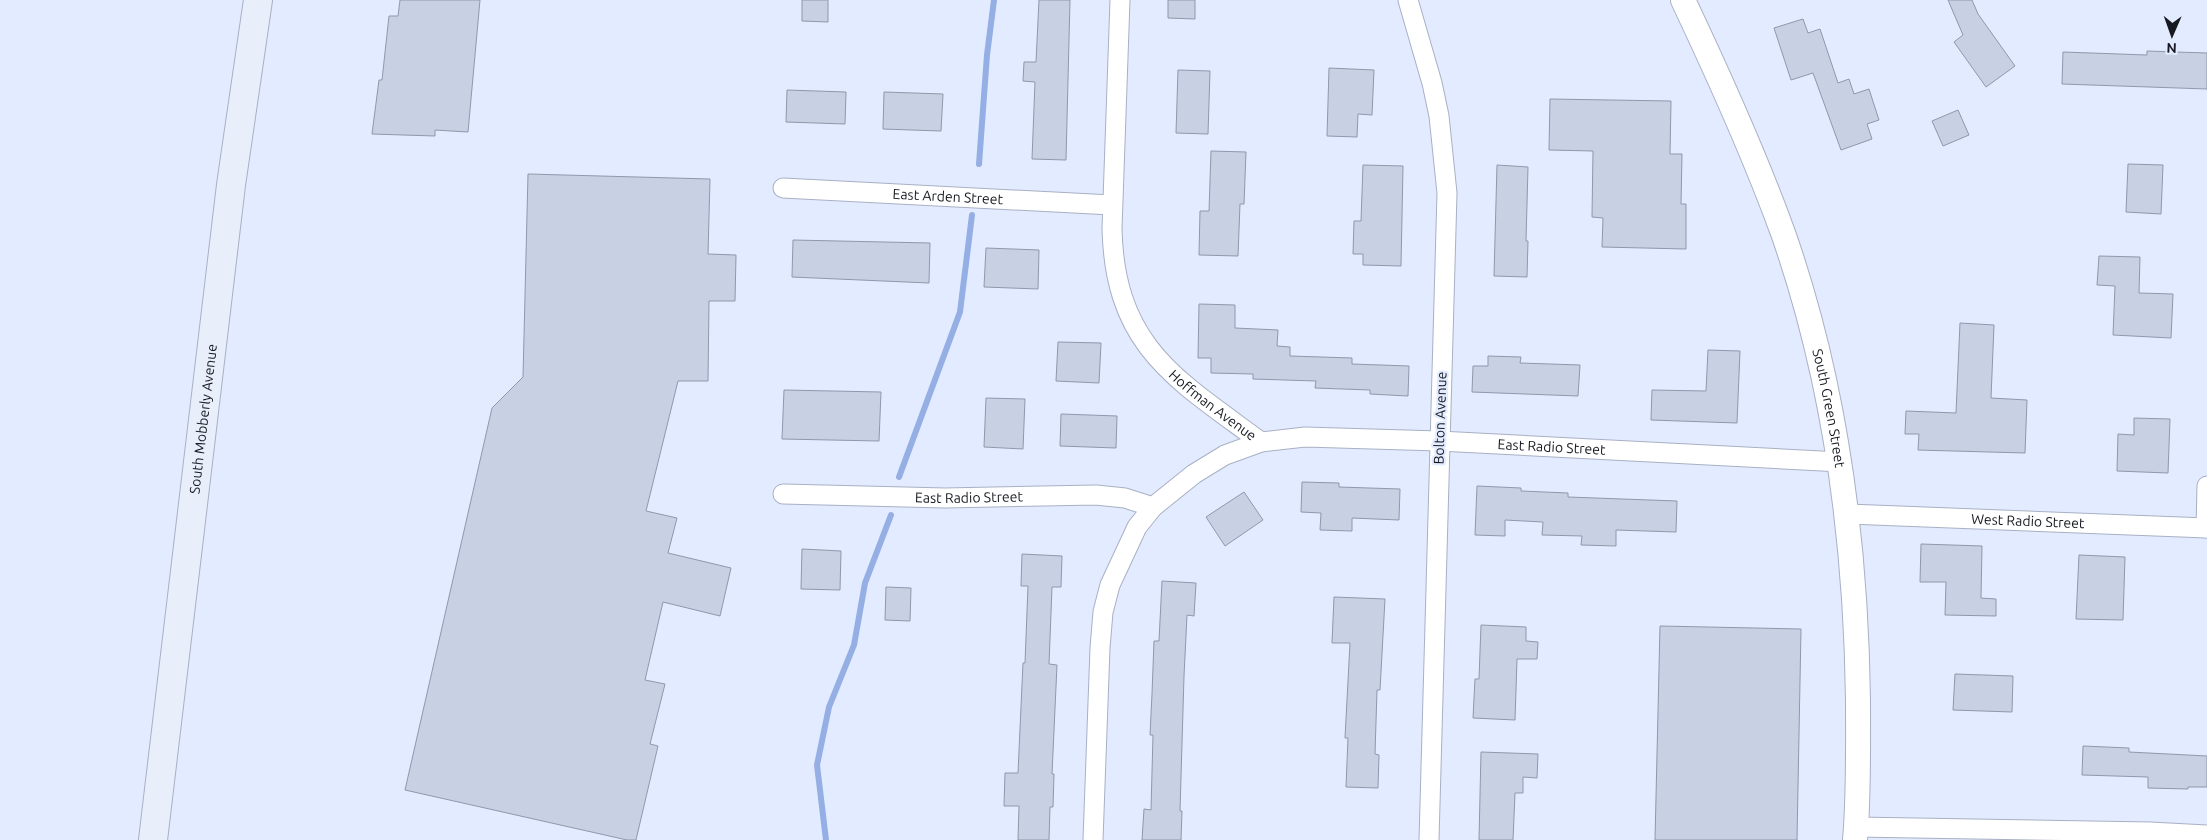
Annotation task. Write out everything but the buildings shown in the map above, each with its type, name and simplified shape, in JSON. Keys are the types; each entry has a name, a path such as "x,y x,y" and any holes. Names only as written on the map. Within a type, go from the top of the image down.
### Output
{"main road":[{"name":"South Mobberly Avenue","path":"154,840 231,185 258,0"}],"street":[{"name":"Hoffman Avenue","path":"1120,0 1112,205 1114,253 1118,278 1130,316 1143,340 1168,372 1261,442"},
{"name":"Bolton Avenue","path":"1408,0 1436,100 1445,163 1447,208 1429,840"},
{"name":"South Green Street","path":"1683,0 1747,143 1783,234 1816,344 1832,410 1848,514 1857,663 1856,833"},
{"name":"East Arden Street","path":"783,188 1112,205"},
{"name":"East Radio Street","path":"1261,442 1305,437 1440,441 1841,462"},
{"name":"Hoffman Avenue","path":"1093,840 1100,648 1103,612 1110,585 1137,527 1154,507 1211,464 1242,448 1261,442"},
{"path":"2207,486 2207,528"},
{"name":"East Radio Street","path":"783,494 945,498 1096,495 1124,498 1154,507"},
{"name":"West Radio Street","path":"1848,514 2207,528"},
{"path":"1856,833 2150,832 2207,835"}],"waterway":[{"path":"979,164 987,55 994,0"},
{"path":"899,477 960,312 972,215"},
{"path":"826,840 817,765 829,707 854,645 865,583 891,515"}]}
